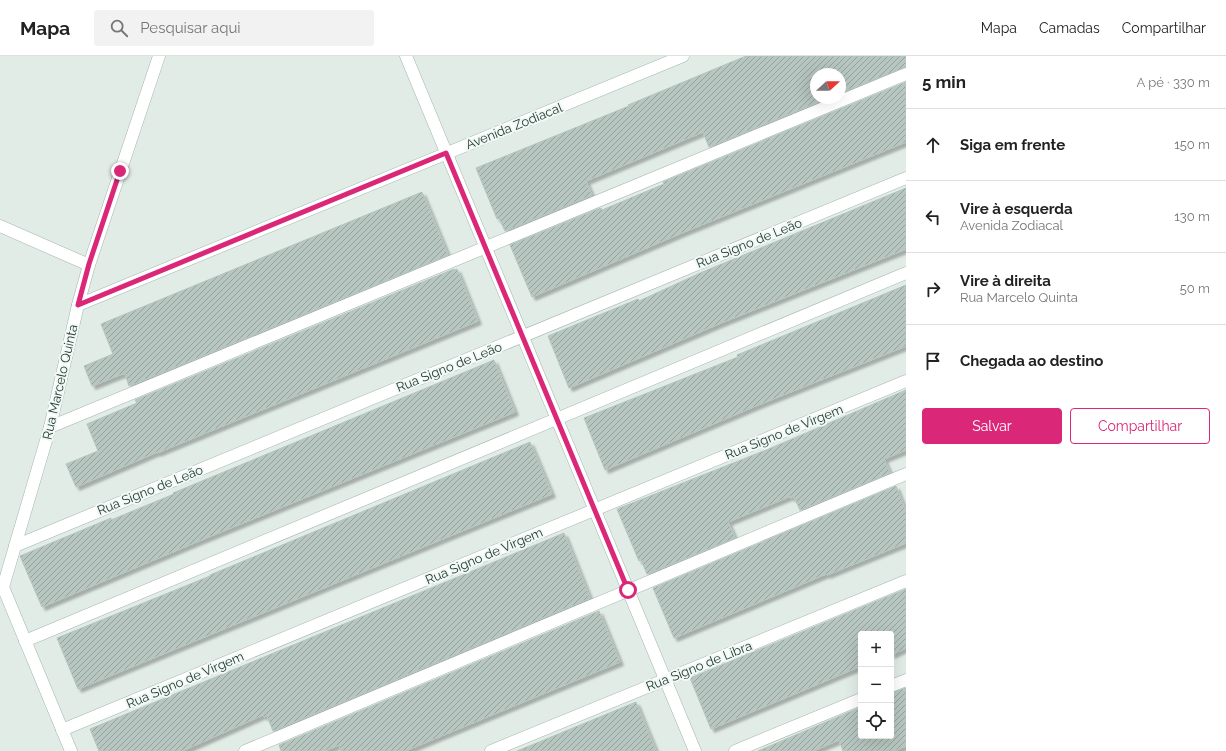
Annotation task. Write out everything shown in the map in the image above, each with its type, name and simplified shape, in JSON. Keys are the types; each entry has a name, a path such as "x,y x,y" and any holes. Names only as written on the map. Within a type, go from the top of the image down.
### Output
{"street":[{"name":"Rua Marcelo Quinta","path":"2,591 50,427 89,264 159,56"},
{"path":"406,56 695,751"},
{"name":"Avenida Zodiacal","path":"78,305 683,56"},
{"path":"50,427 906,74"},
{"name":"Rua Signo de Leão","path":"15,546 906,178"},
{"path":"0,226 89,264"},
{"path":"25,641 906,273"},
{"name":"Rua Signo de Virgem","path":"62,730 906,381"},
{"path":"244,751 906,474"},
{"name":"Rua Signo de Libra","path":"491,751 906,581"},
{"path":"2,591 25,641 71,751"},
{"path":"894,685 906,680"},
{"path":"735,751 858,700"}],"building":[{"path":"746,56 906,56 906,67 846,91 846,68 810,68 810,104 813,104 709,147 703,132 586,181 592,195 505,231 499,218 497,219 476,168 629,106 628,105"},
{"path":"906,82 906,142 684,232 532,297 510,245 598,209 601,208 602,210 664,184 663,182"},
{"path":"906,188 906,249 721,323 569,388 548,336 638,299 639,301 700,273"},
{"path":"422,192 448,255 129,386 125,374 122,374 92,386 84,366 113,354 101,324"},
{"path":"457,269 478,321 157,452 76,487 66,464 98,451 87,424 137,403 135,400"},
{"path":"906,285 906,346 758,405 605,470 584,418 738,357 737,355"},
{"path":"494,360 515,412 194,543 42,607 20,556 111,518 111,520 174,494 173,493"},
{"path":"906,390 906,450 884,459 890,473 800,510 794,497 791,498 791,496 728,522 735,538 647,574 641,560 639,561 617,509 771,448"},
{"path":"530,442 552,494 78,689 57,638 210,576"},
{"path":"896,486 906,512 906,543 827,575 826,574 674,638 653,588"},
{"path":"564,533 590,598 273,731 267,716 264,717 263,715 182,751 99,751 90,729"},
{"path":"906,589 906,648 894,654 894,631 858,631 858,667 711,729 690,678"},
{"path":"599,611 620,662 405,751 341,751 339,745 324,751 281,751 279,745"},
{"path":"906,688 906,746 894,751 843,751 839,740 813,751 758,751 858,708 858,739 894,739 894,692"},
{"path":"636,702 656,751 517,751"}],"route":[{"path":"120,171 89,264 78,305 446,153 628,590"}]}
